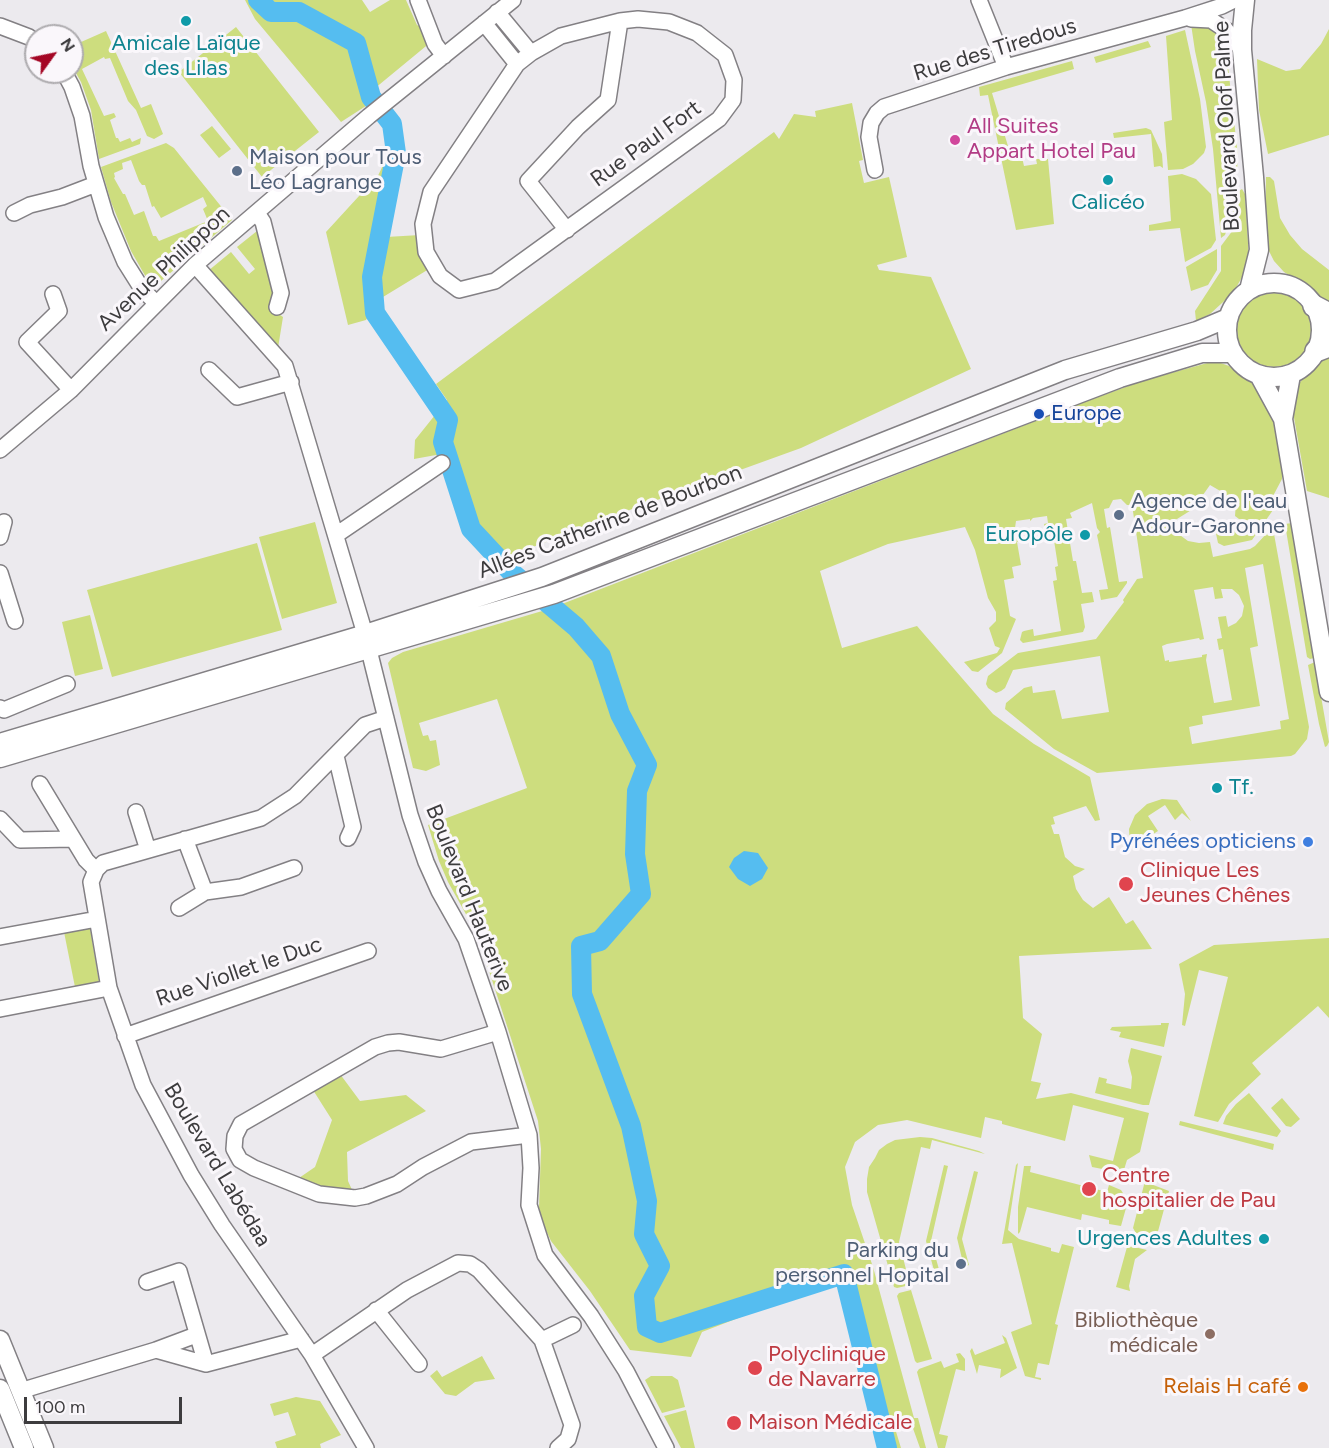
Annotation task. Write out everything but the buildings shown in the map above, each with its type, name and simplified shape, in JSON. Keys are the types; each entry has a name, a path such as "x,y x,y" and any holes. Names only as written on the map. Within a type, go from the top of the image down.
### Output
{"main road":[{"name":"Boulevard Olof Palme","path":"1245,0 1242,50 1259,250 1249,290"},
{"name":"Boulevard Olof Palme","path":"1259,250 1269,268 1282,284"},
{"path":"1265,284 1282,284 1297,289 1322,310 1318,314 1323,349 1291,375 1275,378 1259,375 1240,363 1233,352 1227,333 1228,318 1235,303 1249,290 1265,284"},
{"name":"Allées Catherine de Bourbon","path":"0,758 367,641 542,577 1065,370 1197,331 1228,318"},
{"name":"Allées Catherine de Bourbon","path":"0,743 367,641 391,643 517,606 554,594 1120,378 1202,352 1233,352"},
{"path":"1259,375 1283,419 1329,692"},
{"path":"1283,419 1291,375"},
{"path":"0,1340 44,1448"},
{"path":"0,1389 24,1448"}],"street":[{"path":"418,0 435,44 444,56"},
{"name":"Avenue Philippon","path":"0,450 71,390 195,265 369,116 513,0"},
{"path":"979,0 1006,67"},
{"name":"Rue des Tiredous","path":"875,170 869,137 871,123 877,113 891,105 1006,67 1185,18 1234,0"},
{"path":"1206,11 1220,13 1242,30"},
{"path":"497,12 531,53"},
{"name":"Rue des Tiredous","path":"1185,18 1211,20 1226,30 1242,50"},
{"name":"Rue Paul Fort","path":"638,19 669,22 697,33 725,55 734,80 733,100 719,119 495,281 459,290 440,276 426,252 423,225 431,192 517,64 531,53 561,36 620,21 638,19"},
{"path":"567,230 528,181 578,127 608,100 620,21"},
{"path":"483,23 517,64"},
{"path":"0,26 24,35"},
{"path":"70,84 82,116 86,144 106,217 126,262 142,290 156,303"},
{"path":"14,213 30,205 62,197 96,184"},
{"path":"257,213 263,222 281,292 277,307"},
{"name":"Boulevard Hauterive","path":"195,265 285,366 367,641 410,815 426,862 439,891 466,939 498,1032 529,1135 531,1168 529,1205 545,1255 591,1316 626,1371 666,1448"},
{"path":"53,294 59,311 27,342 71,390"},
{"path":"209,370 237,397 291,382"},
{"path":"336,535 442,463"},
{"path":"0,573 15,621"},
{"path":"0,708 4,710 67,684"},
{"path":"40,784 86,860 96,870 103,863 261,818 296,796 365,725 386,718"},
{"path":"336,756 353,827 348,838"},
{"path":"136,812 148,850"},
{"path":"0,819 20,840 74,839"},
{"path":"184,839 205,892"},
{"path":"179,908 205,892 241,887 294,868"},
{"name":"Boulevard Labédaa","path":"96,870 91,882 110,988 143,1085 191,1175 222,1225 312,1355 366,1448"},
{"path":"0,937 97,919"},
{"name":"Rue Viollet le Duc","path":"125,1036 368,951"},
{"path":"0,1009 110,988"},
{"path":"498,1032 441,1048 399,1042 375,1047 241,1124 235,1136 234,1149 240,1160 254,1168 319,1194 355,1198 387,1189 471,1142 529,1135"},
{"path":"312,1355 376,1310 451,1266 463,1263 479,1270 542,1340 572,1425 568,1439 558,1448"},
{"path":"147,1282 179,1271 206,1364"},
{"path":"376,1310 419,1364"},
{"path":"542,1340 573,1325"},
{"path":"20,1390 156,1350 196,1335"},
{"path":"156,1350 206,1364 301,1339"}],"green space":[{"path":"245,0 251,0 263,14 292,19 319,29 339,38 351,47 357,61 364,97 369,104 341,122 255,19"},
{"path":"265,0 362,0 370,12 390,0 406,0 417,25 425,29 431,42 374,89 365,50 357,37 338,24 305,8"},
{"path":"1210,23 1227,42 1238,157 1237,169 1228,185 1229,223 1225,235 1221,238 1213,149 1191,24"},
{"path":"236,27 319,132 262,177 179,72"},
{"path":"1329,29 1329,135 1268,154 1259,110 1257,59 1286,71 1300,69 1321,44"},
{"path":"1185,30 1200,99 1206,147 1204,153 1193,164 1183,169 1168,170 1164,122 1172,120 1166,36"},
{"path":"106,31 141,108 151,104 163,134 154,139 147,136 136,110 128,101 110,58 105,59 104,57 84,68 84,41"},
{"path":"1148,41 1151,47 1096,63 1094,57"},
{"path":"1072,61 1074,69 992,93 1011,156 1021,153 1024,166 1037,164 1036,159 1048,159 1054,224 1016,230 988,95 980,96 979,87"},
{"path":"84,73 104,116 114,113 116,117 110,120 116,138 120,142 130,138 132,142 141,138 140,144 99,159 91,110 82,84 84,84"},
{"path":"852,103 863,160 859,161 864,183 889,177 907,257 877,265 879,270 931,277 971,369 801,448 491,563 457,470 436,455 414,459 415,440 447,400 436,384 774,132 779,139 794,114 816,117 815,111"},
{"path":"212,126 231,149 219,158 200,135"},
{"path":"1146,128 1151,130 1162,154 1163,168 1154,167 1151,134 1114,138 1113,133"},
{"path":"166,143 174,148 232,220 154,287 151,286 131,251 111,202 101,167","holes":["131,160 139,181 145,185 152,207 154,206 161,218 203,197 207,206 203,209 208,221 159,241 156,236 153,236 144,211 134,215 125,194 114,178 114,173 123,169 122,163"]},
{"path":"387,157 365,282 370,313 366,320 348,325 326,232 370,184 373,186"},
{"path":"1182,174 1196,179 1211,194 1216,240 1211,248 1185,262 1180,228 1149,231 1149,225 1171,221 1168,176"},
{"path":"1266,177 1274,181 1280,218 1290,235 1302,249 1329,270 1329,306 1307,286 1284,272 1269,251 1265,240"},
{"path":"1242,189 1245,194 1249,259 1245,272 1233,293 1210,314 1196,321 1195,311 1221,271 1221,246 1233,230 1233,197"},
{"path":"262,227 276,285 270,308 283,317 278,348 208,271 231,252 249,274 255,269 237,247"},
{"path":"420,235 429,269 383,297 381,303 377,283 386,237"},
{"path":"1217,249 1217,270 1208,285 1191,291 1186,267"},
{"path":"1274,293 1295,299 1305,309 1311,330 1305,351 1295,361 1274,367 1253,361 1243,351 1237,330 1243,309 1253,299"},
{"path":"1329,354 1329,498 1307,491 1293,412 1295,391 1299,383"},
{"path":"1218,362 1229,366 1262,393 1275,422 1282,461 1282,479 1273,496 1273,510 1252,540 1224,546 1218,543 1215,529 1222,528 1230,522 1242,531 1247,525 1235,516 1236,502 1224,504 1222,492 1210,485 1193,509 1169,524 1173,530 1188,541 1210,542 1213,557 1250,549 1268,532 1274,534 1309,727 1307,739 1295,754 1097,773 1054,749 1005,709 1006,703 1024,688 1032,686 1033,693 1055,690 1062,719 1109,712 1100,656 1013,670 1005,688 1001,691 996,693 988,688 986,684 988,676 1018,653 1096,639 1124,602 1123,600 1137,579 1143,578 1132,505 1127,505 1121,499 1113,500 1109,508 1104,509 1107,528 1110,527 1119,582 1127,581 1117,597 1101,600 1099,590 1108,589 1097,535 1100,532 1097,528 1092,503 1070,513 1072,518 1066,519 1073,561 1076,561 1082,593 1092,592 1094,602 1081,604 1085,627 1083,632 1023,643 1020,640 1022,632 1033,629 1034,636 1061,631 1053,581 1057,580 1055,567 1058,566 1053,534 1047,535 1044,524 1048,523 1047,516 1033,518 1030,521 1030,519 1016,521 1015,528 1012,530 1014,534 1018,533 1019,541 1017,542 1021,565 1012,567 1014,578 1004,580 1010,616 1016,619 1002,653 978,672 972,671 964,662 997,653 1000,648 995,646 989,628 996,621 996,612 988,598 975,550 965,527 888,544 820,571 842,648 917,626 993,714 1034,744 1090,777 1100,820 1095,821 1086,806 1053,817 1055,824 1051,825 1054,834 1059,834 1065,857 1075,866 1085,869 1073,876 1076,889 1083,900 1093,908 1109,897 1126,924 1133,920 1152,949 1019,956 1023,1018 1042,1034 1031,1081 1041,1083 1036,1099 1071,1093 1149,1113 1140,1152 1127,1160 1123,1173 1092,1167 1089,1155 1113,1161 1124,1118 1073,1105 1065,1141 1002,1124 1002,1121 985,1117 981,1138 907,1120 878,1125 855,1142 845,1167 852,1205 873,1267 914,1418 918,1418 926,1448 920,1448 910,1420 894,1425 901,1448 892,1448 889,1425 842,1278 702,1332 691,1357 630,1350 590,1291 551,1241 544,1226 539,1208 541,1149 538,1121 477,934 448,882 428,825 527,788 497,699 419,723 423,736 428,735 430,741 436,740 440,765 426,771 413,768 388,663 403,652 549,609 1142,381","holes":["1263,564 1289,719 1280,721 1281,729 1192,744 1189,727 1203,724 1202,716 1260,706 1250,648 1258,646 1245,568","1213,587 1215,599 1223,598 1221,589 1232,589 1239,595 1244,606 1242,616 1228,627 1226,616 1218,617 1222,638 1217,639 1219,650 1223,649 1232,700 1214,703 1206,660 1207,654 1202,657 1169,662 1169,660 1165,661 1162,646 1199,638 1204,639 1194,590"]},
{"path":"315,522 337,603 282,619 259,537"},
{"path":"1292,523 1314,658 1310,659 1307,657 1285,524"},
{"path":"257,543 282,630 112,677 87,590"},
{"path":"90,615 103,669 75,676 62,622"},
{"path":"1315,662 1329,742 1325,747 1308,665"},
{"path":"1162,799 1177,800 1191,821 1182,813 1175,820 1165,805 1148,816 1158,831 1130,849 1129,829 1135,815 1147,804"},
{"path":"89,922 99,982 75,987 63,927"},
{"path":"1329,938 1329,1018 1318,1006 1252,1063 1261,1074 1229,1104 1218,1122 1194,1116 1228,977 1199,970 1185,1026 1182,1025 1185,994 1179,964 1214,945"},
{"path":"1161,1023 1169,1023 1164,1047 1119,1037 1121,1032 1110,1030 1112,1027 1161,1025"},
{"path":"1131,1048 1162,1056 1149,1105 1095,1093 1099,1077 1107,1079 1106,1083 1131,1089 1132,1077 1128,1061"},
{"path":"340,1074 360,1101 406,1095 426,1111 347,1152 348,1181 353,1192 321,1190 299,1178 315,1167 332,1120 313,1090"},
{"path":"1249,1093 1281,1131 1277,1137 1223,1124 1226,1116 1236,1104"},
{"path":"1282,1098 1300,1119 1291,1127 1286,1126 1271,1108"},
{"path":"1180,1121 1274,1144 1273,1150 1179,1125"},
{"path":"932,1138 985,1154 932,1140 930,1149 921,1147 899,1242 910,1285 897,1288 894,1287 867,1192 867,1179 869,1167 879,1150 895,1140"},
{"path":"1018,1163 1008,1230 1019,1239 1051,1248 1051,1251 1059,1253 1062,1244 1074,1247 1055,1324 1058,1325 1049,1365 1038,1363 1035,1377 1041,1380 1025,1376 1011,1332 1032,1324 1012,1243 1002,1244"},
{"path":"944,1165 948,1166 931,1241 940,1273 935,1274 926,1241"},
{"path":"1024,1166 1031,1166 1030,1172 1107,1192 1109,1185 1121,1190 1128,1201 1121,1226 1109,1224 1109,1220 1082,1214 1081,1220 1027,1207 1018,1234 1018,1207"},
{"path":"974,1171 978,1172 962,1239 969,1265 964,1267 957,1238"},
{"path":"1146,1177 1148,1183 1169,1191 1155,1238 1137,1235 1133,1228"},
{"path":"1127,1247 1147,1250 1135,1259 1130,1291 1116,1287"},
{"path":"911,1290 932,1359 917,1363 897,1296 899,1293"},
{"path":"1002,1335 1006,1338 1017,1368 1000,1378 1001,1369 979,1365 977,1374 970,1351 972,1348 975,1355 1005,1343"},
{"path":"960,1353 965,1359 965,1371 956,1369 939,1434 948,1436 945,1448 938,1448 917,1372 919,1369 941,1361 944,1368 959,1362 956,1354"},
{"path":"482,1356 495,1379 475,1382 456,1396 445,1394 430,1376 437,1370 442,1377"},
{"path":"651,1376 672,1376 678,1380 685,1407 662,1413 645,1380"},
{"path":"296,1397 320,1401 341,1435 320,1444 321,1448 277,1448 275,1442 296,1435 288,1412 274,1416 270,1404"},
{"path":"686,1410 695,1448 681,1448 664,1416"}],"water":[{"path":"744,851 758,853 768,868 762,879 750,886 738,879 729,867 734,858"}],"waterway":[{"path":"258,0 271,12 299,12 356,43 371,97 392,124 396,153 372,277 375,313 448,420 443,442 471,529 511,572 576,627 601,656 620,714 647,765 637,791 635,854 641,894 600,941 581,946 582,994 631,1126 647,1201 644,1234 660,1266 644,1296 647,1327 660,1333 844,1274 887,1448"}],"place":[{"name":"Amicale Laïque des Lilas","path":"186,21"},
{"name":"All Suites Appart Hotel Pau","path":"955,140"},
{"name":"Maison pour Tous Léo Lagrange","path":"237,171"},
{"name":"Calicéo","path":"1108,180"},
{"name":"Europe","path":"1039,414"},
{"name":"Agence de l'eau Adour-Garonne","path":"1119,515"},
{"name":"Europôle","path":"1085,535"},
{"name":"Tf.","path":"1217,788"},
{"name":"Pyrénées opticiens","path":"1308,842"},
{"name":"Clinique Les Jeunes Chênes","path":"1126,884"},
{"name":"Centre hospitalier de Pau","path":"1089,1189"},
{"name":"Urgences Adultes","path":"1264,1239"},
{"name":"Parking du personnel Hopital","path":"961,1264"},
{"name":"Bibliothèque médicale","path":"1210,1334"},
{"name":"Polyclinique de Navarre","path":"755,1368"},
{"name":"Relais H café","path":"1303,1387"},
{"name":"Maison Médicale","path":"734,1423"}]}
